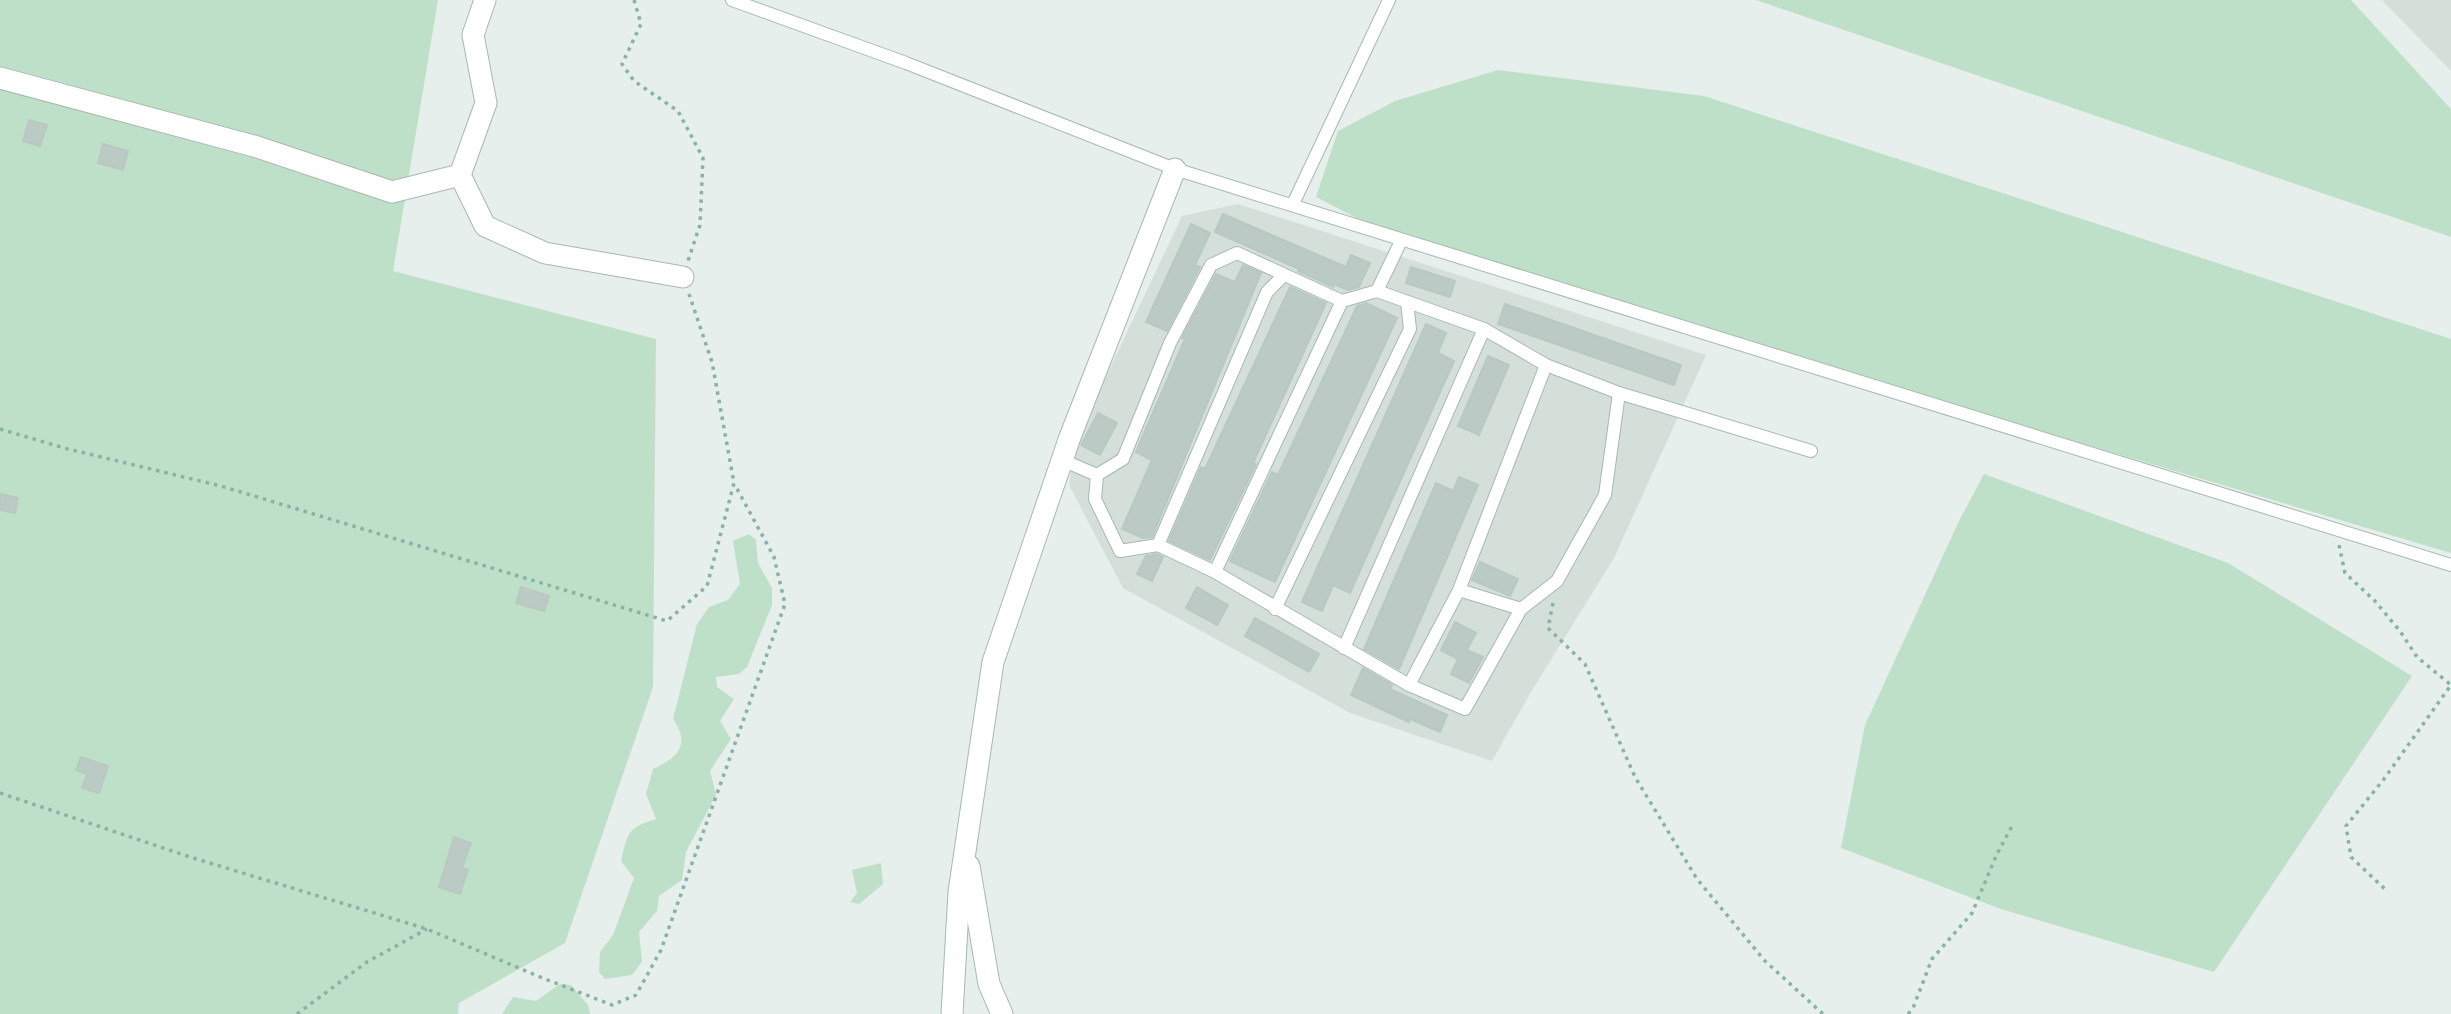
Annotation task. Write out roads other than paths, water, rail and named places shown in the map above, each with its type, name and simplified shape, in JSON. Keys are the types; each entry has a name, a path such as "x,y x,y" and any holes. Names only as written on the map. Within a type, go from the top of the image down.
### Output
{"street":[{"path":"485,0 473,35 486,103 460,175 485,226 545,253 683,276"},
{"path":"0,78 254,146 391,192 460,175"},
{"path":"952,1014 960,892 993,662 1062,460 1175,169"},
{"path":"966,848 989,984 1002,1014"}],"lane":[{"path":"732,0 906,63 1175,169 2451,565"},
{"path":"1293,204 1390,0"},
{"path":"1377,291 1401,241"},
{"path":"1097,475 1123,458 1170,343 1211,265 1237,253 1342,301 1377,291 1484,329 1546,365 1619,393 1811,451"},
{"path":"1158,545 1267,292 1283,276"},
{"path":"1215,572 1342,301"},
{"path":"1275,609 1410,329 1407,302"},
{"path":"1344,648 1484,329"},
{"path":"1409,685 1459,590 1546,365"},
{"path":"1097,475 1095,499 1120,551 1158,545 1215,572 1409,685 1465,709 1521,609 1557,581 1605,495 1619,393"},
{"path":"1062,460 1097,475"},
{"path":"1459,590 1521,609"}]}
